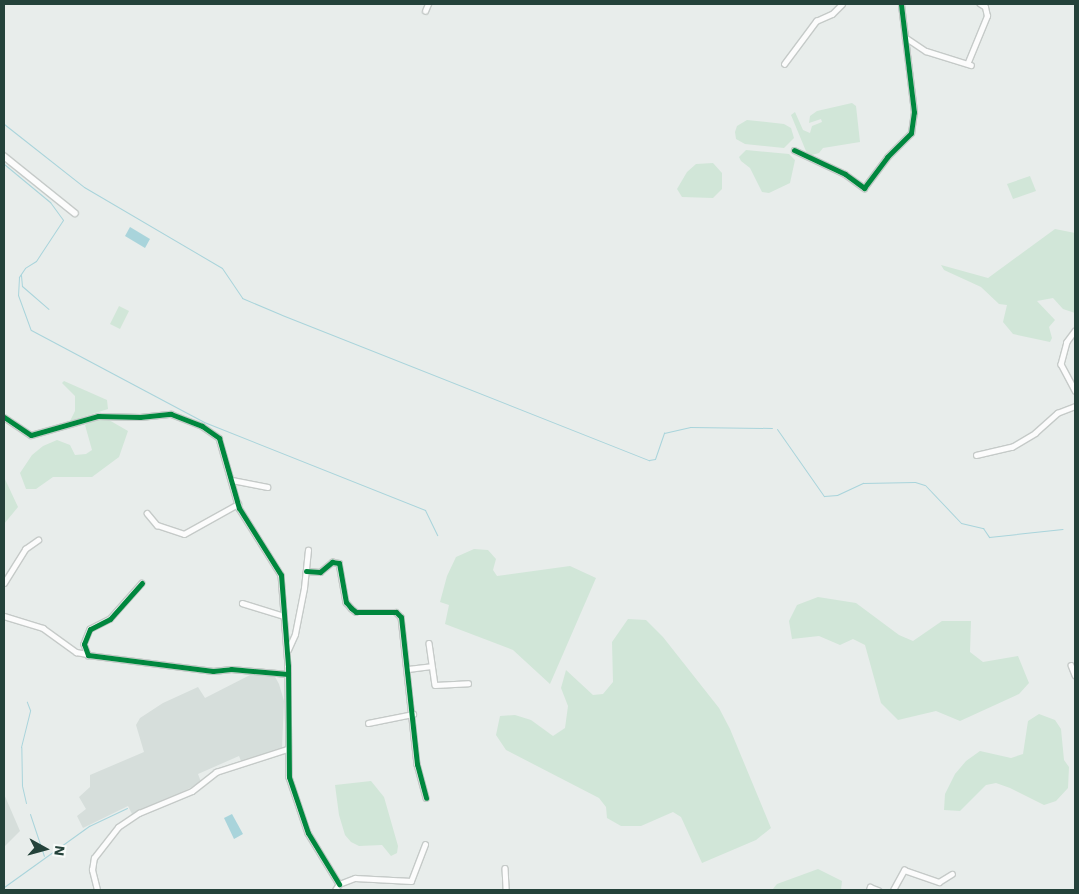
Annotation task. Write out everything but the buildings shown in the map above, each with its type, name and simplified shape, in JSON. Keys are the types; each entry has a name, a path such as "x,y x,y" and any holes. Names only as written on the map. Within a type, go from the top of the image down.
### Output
{"main road":[{"path":"4,156 75,213"}],"street":[{"path":"425,11 428,4"},
{"path":"784,64 816,21 832,14 842,4"},
{"path":"794,150 846,174 864,188 915,125 901,4"},
{"path":"905,38 926,51 969,64 987,16 985,7 980,4"},
{"path":"1075,331 1067,342 1061,364 1075,390"},
{"path":"976,455 1012,447 1035,434 1057,413 1075,406"},
{"path":"4,417 31,436 98,416 179,416 214,432 219,438 238,504 281,575 288,674 287,750 289,777 308,833 338,884"},
{"path":"232,480 268,487"},
{"path":"148,513 157,525 184,534 238,504"},
{"path":"4,583 25,549 38,540"},
{"path":"287,651 295,634 308,550"},
{"path":"306,571 320,572 332,562 339,563 346,602 351,608 356,612 399,614 408,669 417,764 426,798"},
{"path":"87,654 84,644 90,628 110,619 142,583"},
{"path":"242,603 284,616"},
{"path":"4,616 43,628 76,652 212,670 232,669 288,674"},
{"path":"429,643 435,685 468,683"},
{"path":"1071,665 1075,674"},
{"path":"408,669 431,666"},
{"path":"368,723 413,714"},
{"path":"97,890 92,870 94,858 118,827 139,813 192,790 216,772 287,750"},
{"path":"335,890 338,884 355,878 411,881 425,845"},
{"path":"505,868 506,890"},
{"path":"893,890 904,870 939,882 952,874"},
{"path":"869,890 870,887 878,890"}],"shaded area":[{"path":"250,675 274,675 279,684 284,701 282,748 241,761 239,756 198,774 201,782 181,793 132,814 128,806 83,828 77,816 86,809 79,797 90,787 90,775 144,752 136,725 140,718 163,703 198,687 205,698"},
{"path":"4,794 20,831 4,847"}],"green space":[{"path":"852,103 856,106 860,142 823,148 819,153 808,156 791,115 795,112 803,130 810,133 812,126 822,122 821,119 809,123 810,116 817,111"},
{"path":"747,120 784,124 791,128 794,138 784,148 745,144 736,139 735,132 737,126"},
{"path":"746,150 789,154 795,160 790,183 769,193 762,192 750,168 739,157"},
{"path":"713,163 722,173 722,189 713,198 682,197 677,189 687,172 696,164"},
{"path":"1030,176 1036,191 1013,199 1007,184"},
{"path":"1055,229 1075,233 1075,313 1063,309 1053,298 1037,301 1055,320 1049,327 1052,338 1050,342 1013,334 1003,322 1007,305 999,304 981,287 944,270 941,265 988,278"},
{"path":"119,306 129,311 120,329 110,324"},
{"path":"64,381 107,400 108,409 70,421 75,411 75,396 62,383"},
{"path":"102,416 128,431 119,457 92,477 53,477 36,489 26,489 20,473 32,455 43,446 57,440 70,445 75,455 86,454 92,450 85,425"},
{"path":"4,477 18,507 4,524"},
{"path":"474,549 488,550 496,559 493,570 497,576 570,566 596,578 550,684 513,650 445,624 449,605 440,602 447,576 456,557"},
{"path":"818,597 856,603 899,635 913,641 942,621 971,621 970,652 983,662 1018,656 1029,683 1019,694 960,721 936,711 898,720 881,703 865,645 853,639 840,645 819,636 792,639 789,621 797,605"},
{"path":"628,619 646,620 663,637 719,708 730,729 771,828 756,840 702,863 681,817 673,812 641,826 621,826 607,818 606,807 599,798 506,750 496,735 500,716 515,715 531,720 553,736 565,728 568,706 561,688 566,670 593,695 603,694 613,682 612,642"},
{"path":"1039,714 1055,720 1061,729 1064,760 1069,767 1068,788 1056,801 1044,805 996,783 986,785 960,811 944,810 945,794 955,774 966,761 980,751 1011,758 1023,754 1028,721"},
{"path":"371,781 384,797 398,846 397,853 391,856 382,845 359,846 351,842 345,835 339,815 335,785"},
{"path":"818,869 842,881 841,890 772,890 777,884"}],"water":[{"path":"130,227 150,239 145,248 125,236"},
{"path":"232,814 243,834 234,839 224,818"}],"waterway":[{"path":"4,124 84,187 222,268 242,298 282,315 649,460 655,459 664,433 690,427 772,428"},
{"path":"4,164 50,202 63,220 36,261 25,268 19,277 18,295 31,330 204,422 425,510 437,535"},
{"path":"21,275 22,286 48,309"},
{"path":"777,429 824,496 837,495 863,483 915,482 925,485 961,523 983,528 989,537 1063,529"},
{"path":"26,803 22,786 21,747 30,710 27,702"},
{"path":"4,887 89,826 127,808"},
{"path":"30,814 44,856"}],"cycle path":[{"path":"794,150 845,174 864,188 887,157 911,133 914,112 901,4"},
{"path":"4,417 31,435 98,416 140,417 171,414 202,426 219,438 239,508 281,575 288,666 289,777 308,833 339,884"},
{"path":"306,571 320,572 332,562 339,563 346,602 351,608 356,612 396,612 401,617 417,764 426,798"},
{"path":"142,583 110,619 90,629 84,644 88,655 213,671 231,669 288,674"}]}
